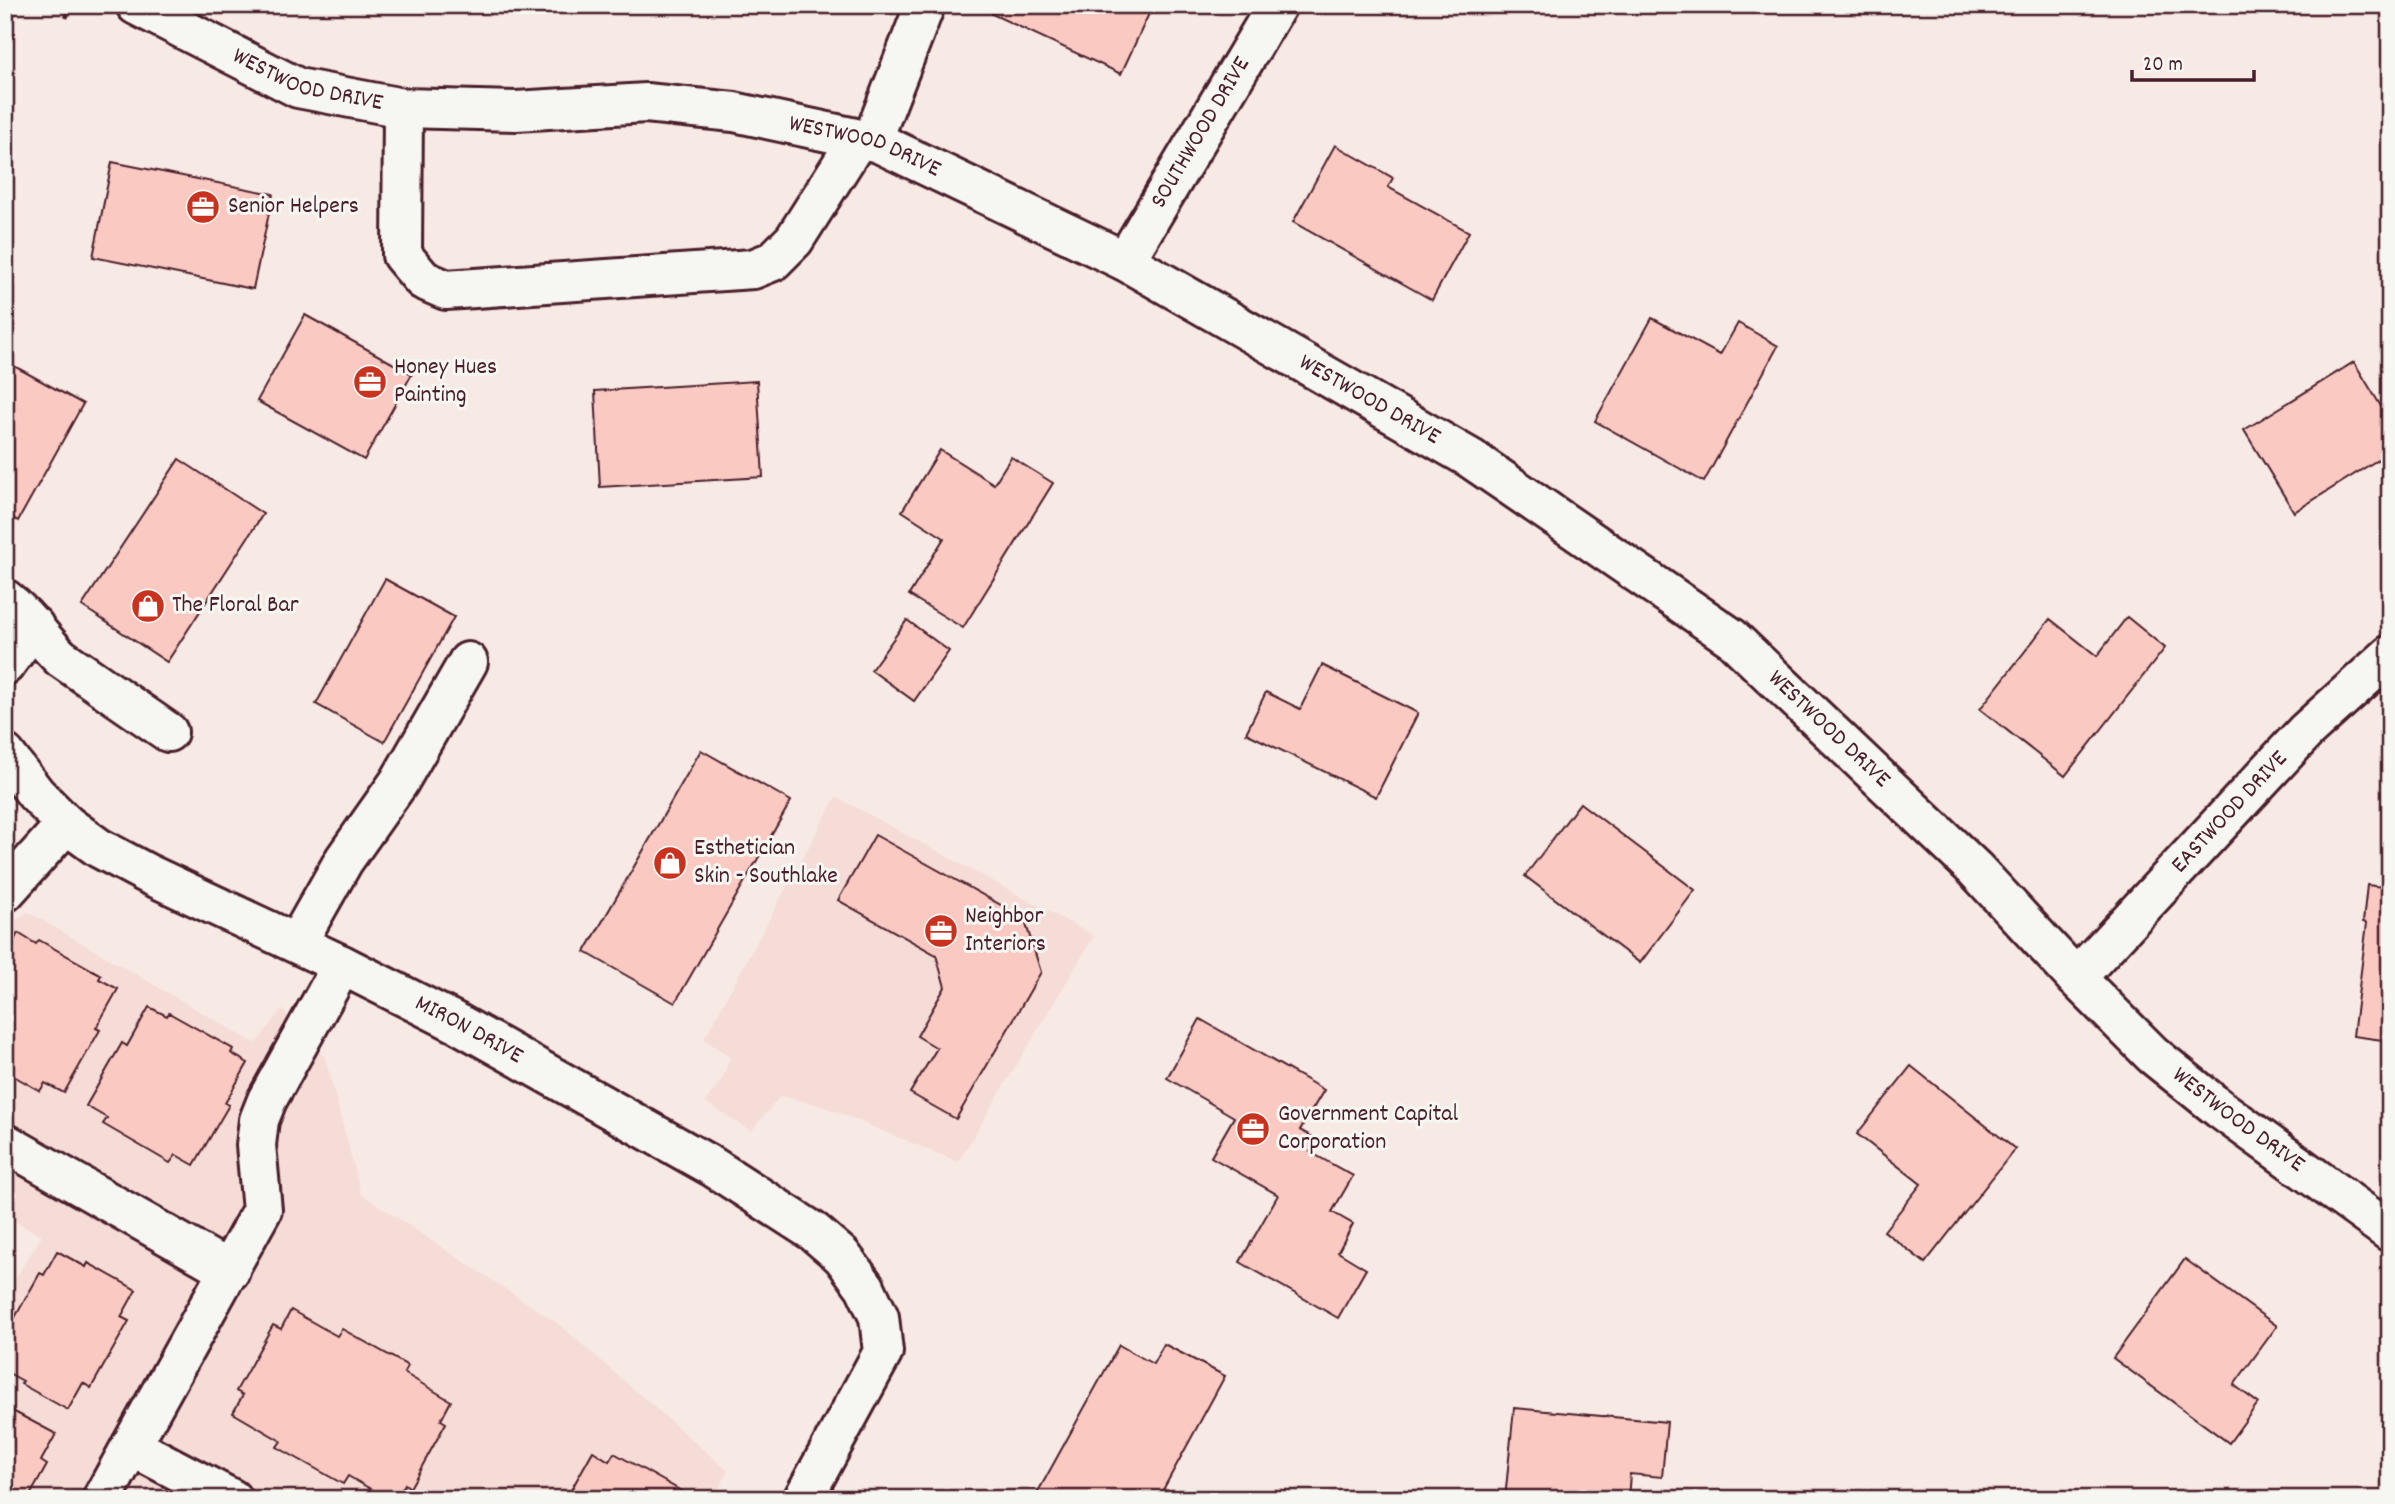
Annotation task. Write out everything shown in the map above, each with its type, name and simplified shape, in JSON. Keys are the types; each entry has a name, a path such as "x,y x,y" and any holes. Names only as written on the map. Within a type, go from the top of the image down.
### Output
{"street":[{"name":"WESTWOOD DRIVE","path":"136,5 298,88 402,108 516,111 646,103 734,112 865,140 891,149 1125,261 1471,458 1732,638 1975,869 2152,1055 2220,1109 2390,1232"},
{"path":"402,108 401,254 423,280 446,290 753,269 773,261 794,240 865,140 925,5"},
{"name":"SOUTHWOOD DRIVE","path":"1125,261 1277,5"},
{"path":"5,599 23,612 46,644 61,658 168,732"},
{"path":"5,665 34,626"},
{"name":"EASTWOOD DRIVE","path":"2076,978 2306,731 2390,655"},
{"path":"298,943 344,860 399,782 468,662"},
{"name":"MIRON DRIVE","path":"5,754 36,794 66,824 99,848 457,1023 701,1160 814,1233 842,1256 866,1287 879,1317 883,1352 803,1499"},
{"path":"5,892 66,824"},
{"path":"102,1499 262,1210 256,1145 259,1120 342,965"},
{"path":"5,1143 230,1271"},
{"path":"131,1446 232,1499"}],"shaded area":[{"path":"836,797 1094,936 958,1162 820,1105 780,1096 751,1131 705,1102 723,1078 730,1057 704,1039"},
{"path":"28,912 256,1044 282,1009 325,1058 361,1194 557,1323 728,1471 713,1499 5,1499 5,1295 42,1236 5,1216 5,928"}],"building":[{"path":"996,5 1153,5 1121,74 992,14"},
{"path":"1335,145 1393,178 1388,187 1469,232 1432,300 1293,222"},
{"path":"112,162 273,194 253,289 93,257"},
{"path":"305,315 412,374 364,460 257,401"},
{"path":"1652,318 1720,355 1738,323 1778,346 1704,482 1595,421"},
{"path":"5,361 83,404 18,521 5,514"},
{"path":"2354,362 2390,421 2390,452 2294,512 2244,430"},
{"path":"757,381 763,477 600,487 595,391"},
{"path":"940,450 994,484 1011,457 1053,483 963,628 909,595 944,538 902,511"},
{"path":"179,459 263,514 167,662 82,606"},
{"path":"385,579 454,617 384,742 316,704"},
{"path":"2127,617 2165,648 2065,776 1980,709 2050,619 2097,656"},
{"path":"907,620 949,651 914,701 871,670"},
{"path":"1322,665 1418,713 1376,797 1246,733 1266,692 1300,709"},
{"path":"701,750 791,801 675,1003 585,952"},
{"path":"1580,803 1695,890 1640,963 1525,876"},
{"path":"875,835 1024,918 1041,972 956,1119 910,1093 937,1048 917,1036 945,987 936,955 838,900"},
{"path":"2367,885 2390,888 2390,1041 2353,1036 2367,923 2363,922"},
{"path":"18,933 36,944 39,940 101,975 99,979 118,989 96,1028 100,1030 64,1093 45,1083 40,1091 5,1071 5,957"},
{"path":"149,1007 167,1016 169,1013 233,1049 231,1053 248,1063 225,1103 229,1105 194,1165 176,1155 170,1163 103,1124 107,1118 86,1106 122,1043 127,1046"},
{"path":"1200,1019 1324,1090 1300,1130 1318,1140 1310,1152 1353,1176 1332,1212 1353,1224 1338,1252 1366,1269 1338,1318 1240,1262 1278,1195 1211,1157 1234,1117 1167,1078"},
{"path":"1911,1066 2015,1149 1925,1263 1884,1231 1921,1184 1857,1134"},
{"path":"57,1251 86,1267 88,1263 136,1290 121,1317 129,1321 91,1388 83,1383 68,1410 21,1384 23,1381 5,1371 5,1344 8,1340 5,1335 40,1273 44,1275"},
{"path":"2185,1259 2277,1326 2234,1385 2258,1403 2229,1443 2113,1358"},
{"path":"291,1310 337,1336 342,1329 408,1366 404,1373 451,1401 441,1420 446,1423 410,1488 405,1484 396,1499 388,1499 348,1476 343,1484 277,1447 281,1441 233,1413 243,1395 236,1391 273,1325 281,1329"},
{"path":"1164,1344 1225,1376 1158,1499 1034,1499 1119,1345 1153,1364"},
{"path":"7,1408 56,1434 41,1461 47,1465 28,1499 5,1499"},
{"path":"1514,1408 1667,1422 1662,1477 1630,1474 1628,1499 1505,1499"},
{"path":"593,1451 609,1461 614,1453 683,1492 681,1499 566,1499"}],"place":[{"name":"Senior Helpers","path":"203,207"},
{"name":"Honey Hues Painting","path":"370,382"},
{"name":"The Floral Bar","path":"148,606"},
{"name":"Esthetician Skin - Southlake","path":"670,863"},
{"name":"Neighbor Interiors","path":"941,931"},
{"name":"Government Capital Corporation","path":"1253,1129"}]}
